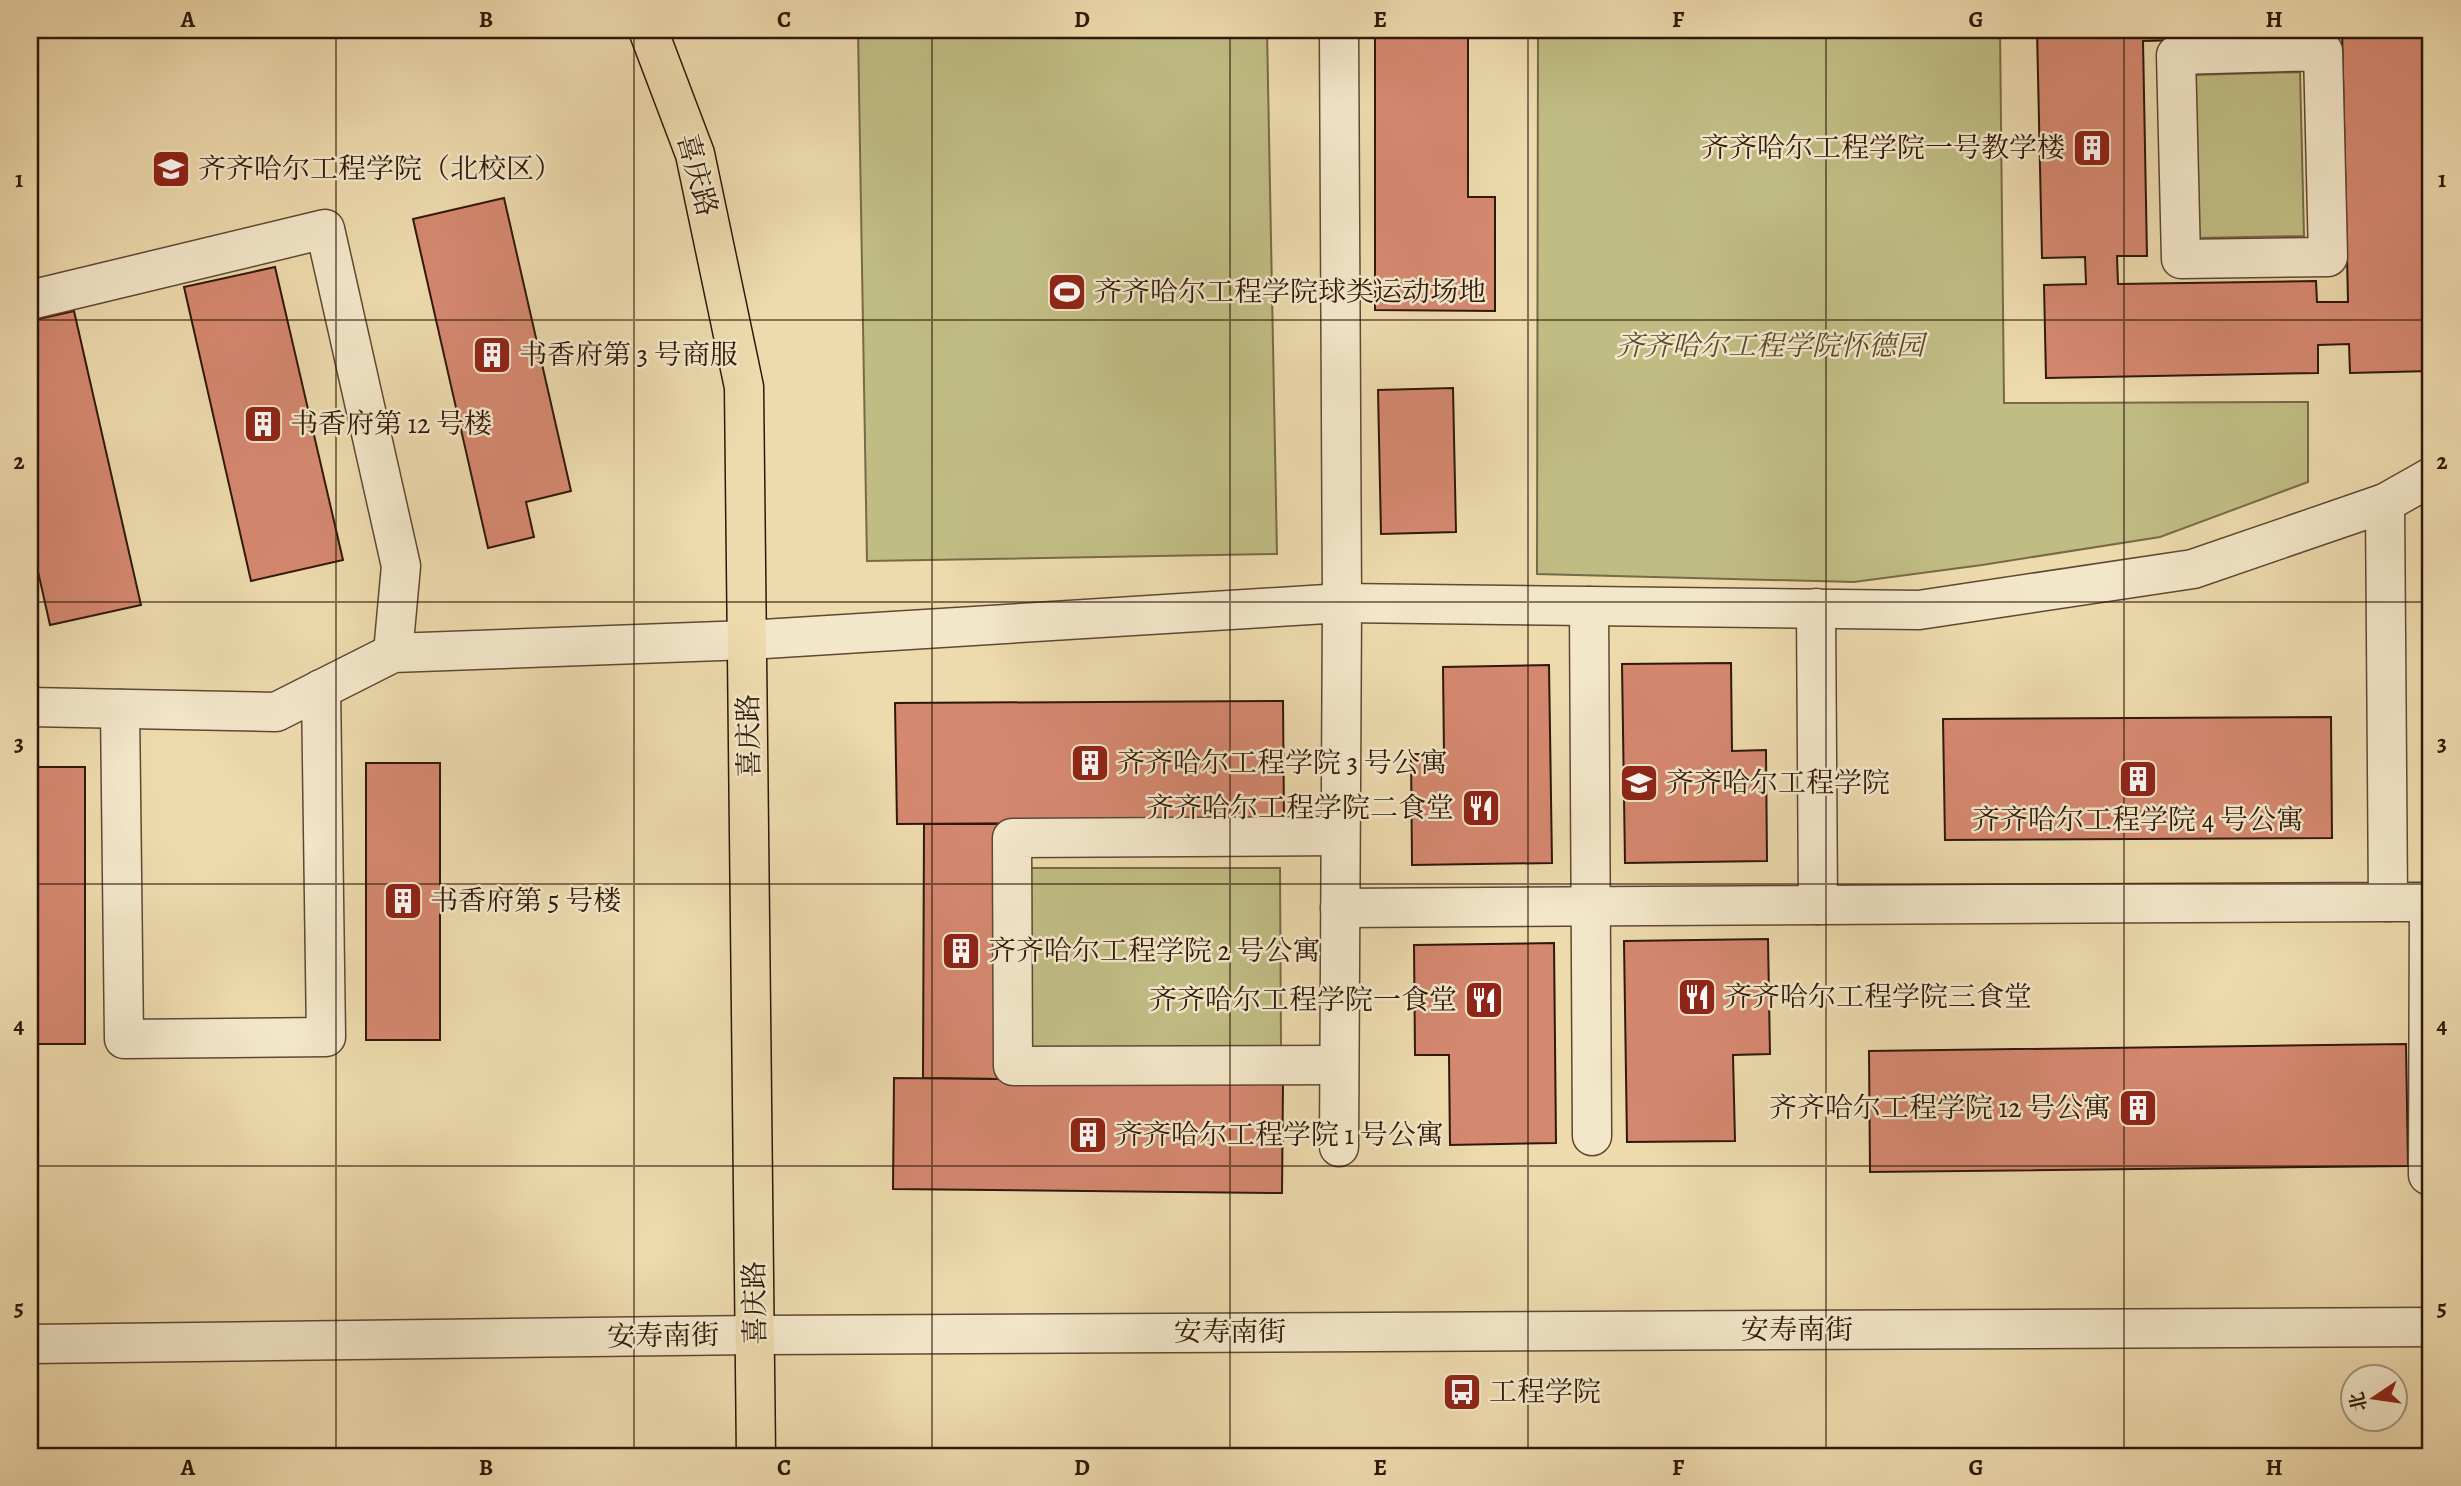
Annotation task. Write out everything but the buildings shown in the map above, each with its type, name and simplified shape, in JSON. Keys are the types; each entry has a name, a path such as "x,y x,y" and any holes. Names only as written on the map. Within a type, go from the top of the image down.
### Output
{"main road":[{"name":"喜庆路","path":"648,30 695,154 744,387 756,1456"}],"street":[{"path":"1339,30 1342,603 1339,1147"},
{"path":"2264,41 2323,51 2328,257 2181,260 2176,55 2264,41"},
{"path":"30,300 325,229 401,566 393,653"},
{"path":"30,707 276,712 393,653 748,640 1342,603 1919,610 2193,569 2385,503 2431,477"},
{"path":"2385,503 2388,902"},
{"path":"1588,606 1592,1136"},
{"path":"1816,608 1818,905"},
{"path":"120,709 124,1040 326,1037 321,689"},
{"path":"1339,1065 1013,1066 1012,838 1340,836"},
{"path":"1340,908 2429,902 2428,1175"},
{"name":"安寿南街","path":"30,1344 755,1335 2431,1326"}],"green space":[{"name":"齐齐哈尔工程学院球类运动场地","path":"858,30 1267,30 1277,554 867,561"},
{"name":"齐齐哈尔工程学院怀德园","path":"1538,30 2000,30 2004,403 2308,402 2308,482 2160,537 1854,582 1537,574"},
{"path":"2300,72 2304,236 2196,238 2192,75"},
{"path":"1024,868 1280,868 1281,1047 1024,1047"}],"place":[{"name":"齐齐哈尔工程学院一号教学楼","path":"2092,148"},
{"name":"齐齐哈尔工程学院（北校区）","path":"171,169"},
{"name":"齐齐哈尔工程学院球类运动场地","path":"1067,292"},
{"name":"书香府第 3 号商服","path":"492,355"},
{"name":"书香府第 12 号楼","path":"263,424"},
{"name":"齐齐哈尔工程学院 3 号公寓","path":"1090,763"},
{"name":"齐齐哈尔工程学院 4 号公寓","path":"2138,779"},
{"name":"齐齐哈尔工程学院","path":"1639,783"},
{"name":"齐齐哈尔工程学院二食堂","path":"1481,808"},
{"name":"书香府第 5 号楼","path":"403,901"},
{"name":"齐齐哈尔工程学院 2 号公寓","path":"961,951"},
{"name":"齐齐哈尔工程学院三食堂","path":"1697,997"},
{"name":"齐齐哈尔工程学院一食堂","path":"1484,1000"},
{"name":"齐齐哈尔工程学院 12 号公寓","path":"2138,1108"},
{"name":"齐齐哈尔工程学院 1 号公寓","path":"1088,1135"},
{"name":"工程学院","path":"1462,1392"}]}
